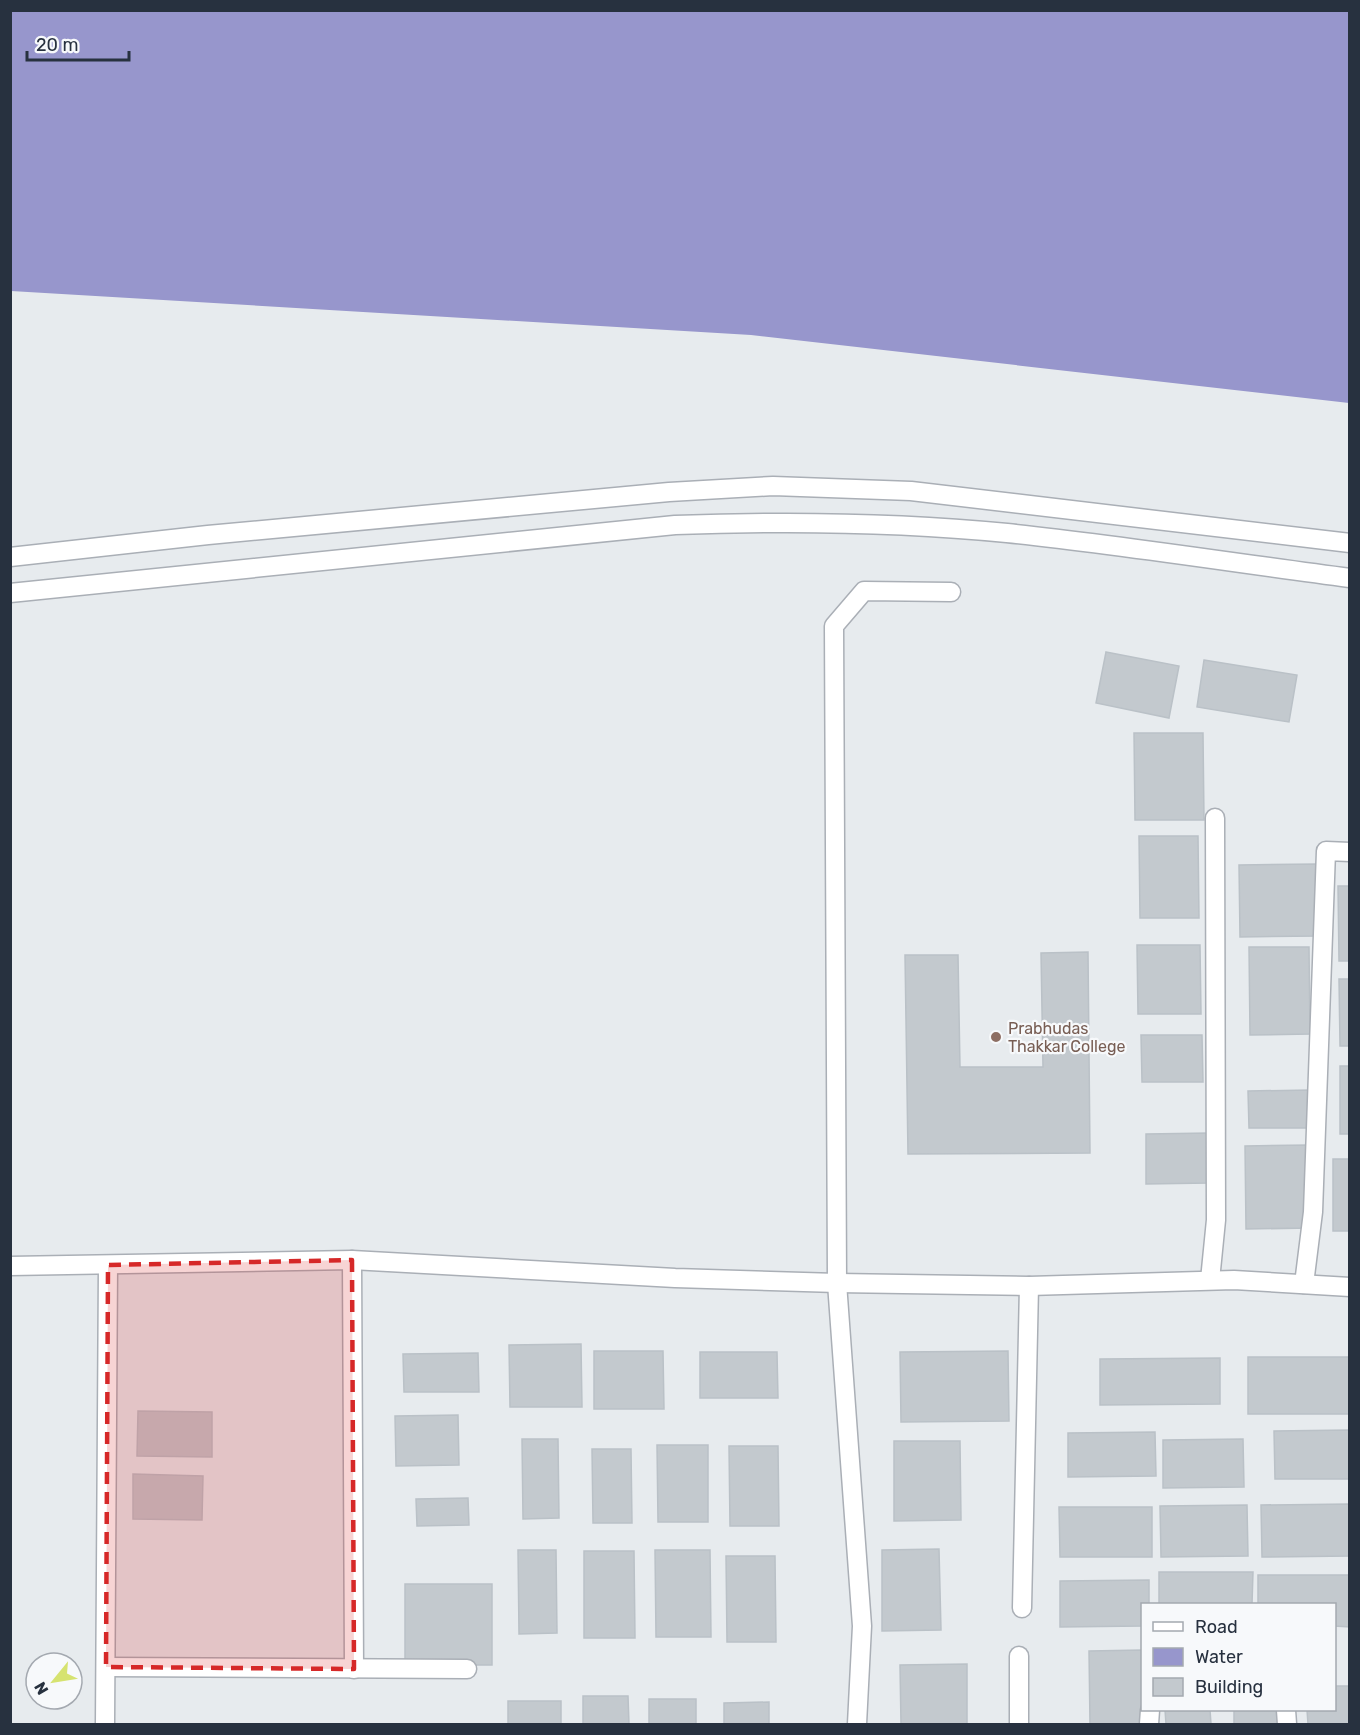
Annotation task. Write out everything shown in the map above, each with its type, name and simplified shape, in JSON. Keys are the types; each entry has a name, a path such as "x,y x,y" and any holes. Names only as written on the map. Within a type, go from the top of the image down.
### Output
{"street":[{"path":"10,557 219,534 669,492 773,486 911,491 1350,543"},
{"path":"10,593 675,525 774,522 926,527 1007,533 1350,578"},
{"path":"856,1725 862,1626 837,1282 834,626 864,591 951,592"},
{"path":"1210,1280 1216,1220 1215,818"},
{"path":"1304,1284 1313,1212 1326,851 1350,852"},
{"path":"352,1260 354,1669"},
{"path":"10,1266 352,1260 675,1278 1029,1286 1210,1280 1350,1287"},
{"path":"105,1725 108,1265"},
{"path":"1022,1608 1029,1286"},
{"path":"1019,1656 1019,1725"},
{"path":"106,1667 467,1669"}],"highlighted area":[{"path":"352,1260 354,1669 106,1667 108,1265"}],"water":[{"path":"10,11 1349,11 1349,403 751,335 11,291"}],"building":[{"path":"1106,652 1179,666 1169,718 1096,703"},
{"path":"1204,660 1297,675 1289,722 1197,707"},
{"path":"1134,733 1203,733 1204,820 1135,820"},
{"path":"1139,836 1198,836 1199,918 1140,918"},
{"path":"1317,864 1318,936 1240,937 1239,865"},
{"path":"1338,886 1350,886 1350,961 1339,961"},
{"path":"1137,945 1200,945 1201,1014 1138,1014"},
{"path":"1249,947 1309,947 1310,1034 1250,1035"},
{"path":"1088,952 1090,1153 908,1154 905,955 958,955 960,1067 1043,1067 1041,953"},
{"path":"1339,979 1350,979 1350,1046 1340,1046"},
{"path":"1141,1035 1202,1035 1203,1082 1142,1082"},
{"path":"1340,1066 1350,1066 1350,1134 1340,1134"},
{"path":"1310,1090 1310,1128 1249,1128 1248,1091"},
{"path":"1209,1133 1209,1183 1146,1184 1146,1134"},
{"path":"1309,1145 1310,1228 1246,1229 1245,1146"},
{"path":"1333,1159 1350,1159 1350,1231 1333,1231"},
{"path":"581,1344 582,1407 510,1407 509,1345"},
{"path":"594,1351 663,1351 664,1409 594,1409"},
{"path":"1008,1351 1009,1421 901,1422 900,1352"},
{"path":"700,1352 777,1352 778,1398 700,1398"},
{"path":"478,1353 479,1392 404,1392 403,1354"},
{"path":"1248,1357 1350,1357 1350,1414 1248,1414"},
{"path":"1220,1358 1220,1404 1100,1405 1100,1359"},
{"path":"138,1411 212,1412 212,1457 137,1456"},
{"path":"458,1415 459,1465 396,1466 395,1416"},
{"path":"1350,1430 1350,1479 1275,1479 1274,1431"},
{"path":"1155,1432 1156,1476 1068,1477 1068,1433"},
{"path":"522,1439 558,1439 559,1518 523,1519"},
{"path":"1243,1439 1244,1487 1163,1488 1163,1440"},
{"path":"894,1441 960,1441 961,1520 894,1521"},
{"path":"657,1445 708,1445 708,1522 658,1522"},
{"path":"729,1446 778,1446 779,1526 730,1526"},
{"path":"592,1449 631,1449 632,1523 593,1523"},
{"path":"133,1474 203,1476 202,1520 133,1519"},
{"path":"468,1498 469,1525 417,1526 416,1499"},
{"path":"1349,1504 1350,1556 1262,1557 1261,1505"},
{"path":"1247,1505 1248,1556 1161,1557 1160,1506"},
{"path":"1059,1507 1152,1507 1152,1557 1060,1557"},
{"path":"939,1549 941,1630 882,1631 882,1550"},
{"path":"518,1550 556,1550 557,1633 519,1634"},
{"path":"655,1550 710,1550 711,1637 656,1637"},
{"path":"584,1551 634,1551 635,1638 584,1638"},
{"path":"726,1556 775,1556 776,1642 727,1642"},
{"path":"1159,1572 1253,1572 1252,1603 1159,1603"},
{"path":"1258,1575 1350,1575 1350,1627 1336,1626 1336,1603 1258,1603"},
{"path":"1149,1580 1149,1603 1141,1603 1141,1626 1060,1627 1060,1581"},
{"path":"405,1584 492,1584 492,1665 405,1665"},
{"path":"1141,1650 1143,1724 1090,1724 1089,1651"},
{"path":"967,1664 967,1724 901,1724 900,1665"},
{"path":"1336,1686 1350,1686 1350,1724 1308,1724 1307,1711 1336,1711"},
{"path":"583,1696 628,1696 629,1724 583,1724"},
{"path":"649,1699 696,1699 696,1724 649,1724"},
{"path":"508,1701 561,1701 561,1724 508,1724"},
{"path":"769,1702 769,1724 724,1724 724,1703"},
{"path":"1165,1711 1210,1711 1211,1724 1166,1724"},
{"path":"1234,1711 1286,1711 1287,1724 1234,1724"}],"place":[{"name":"Prabhudas Thakkar College","path":"996,1037"}]}
